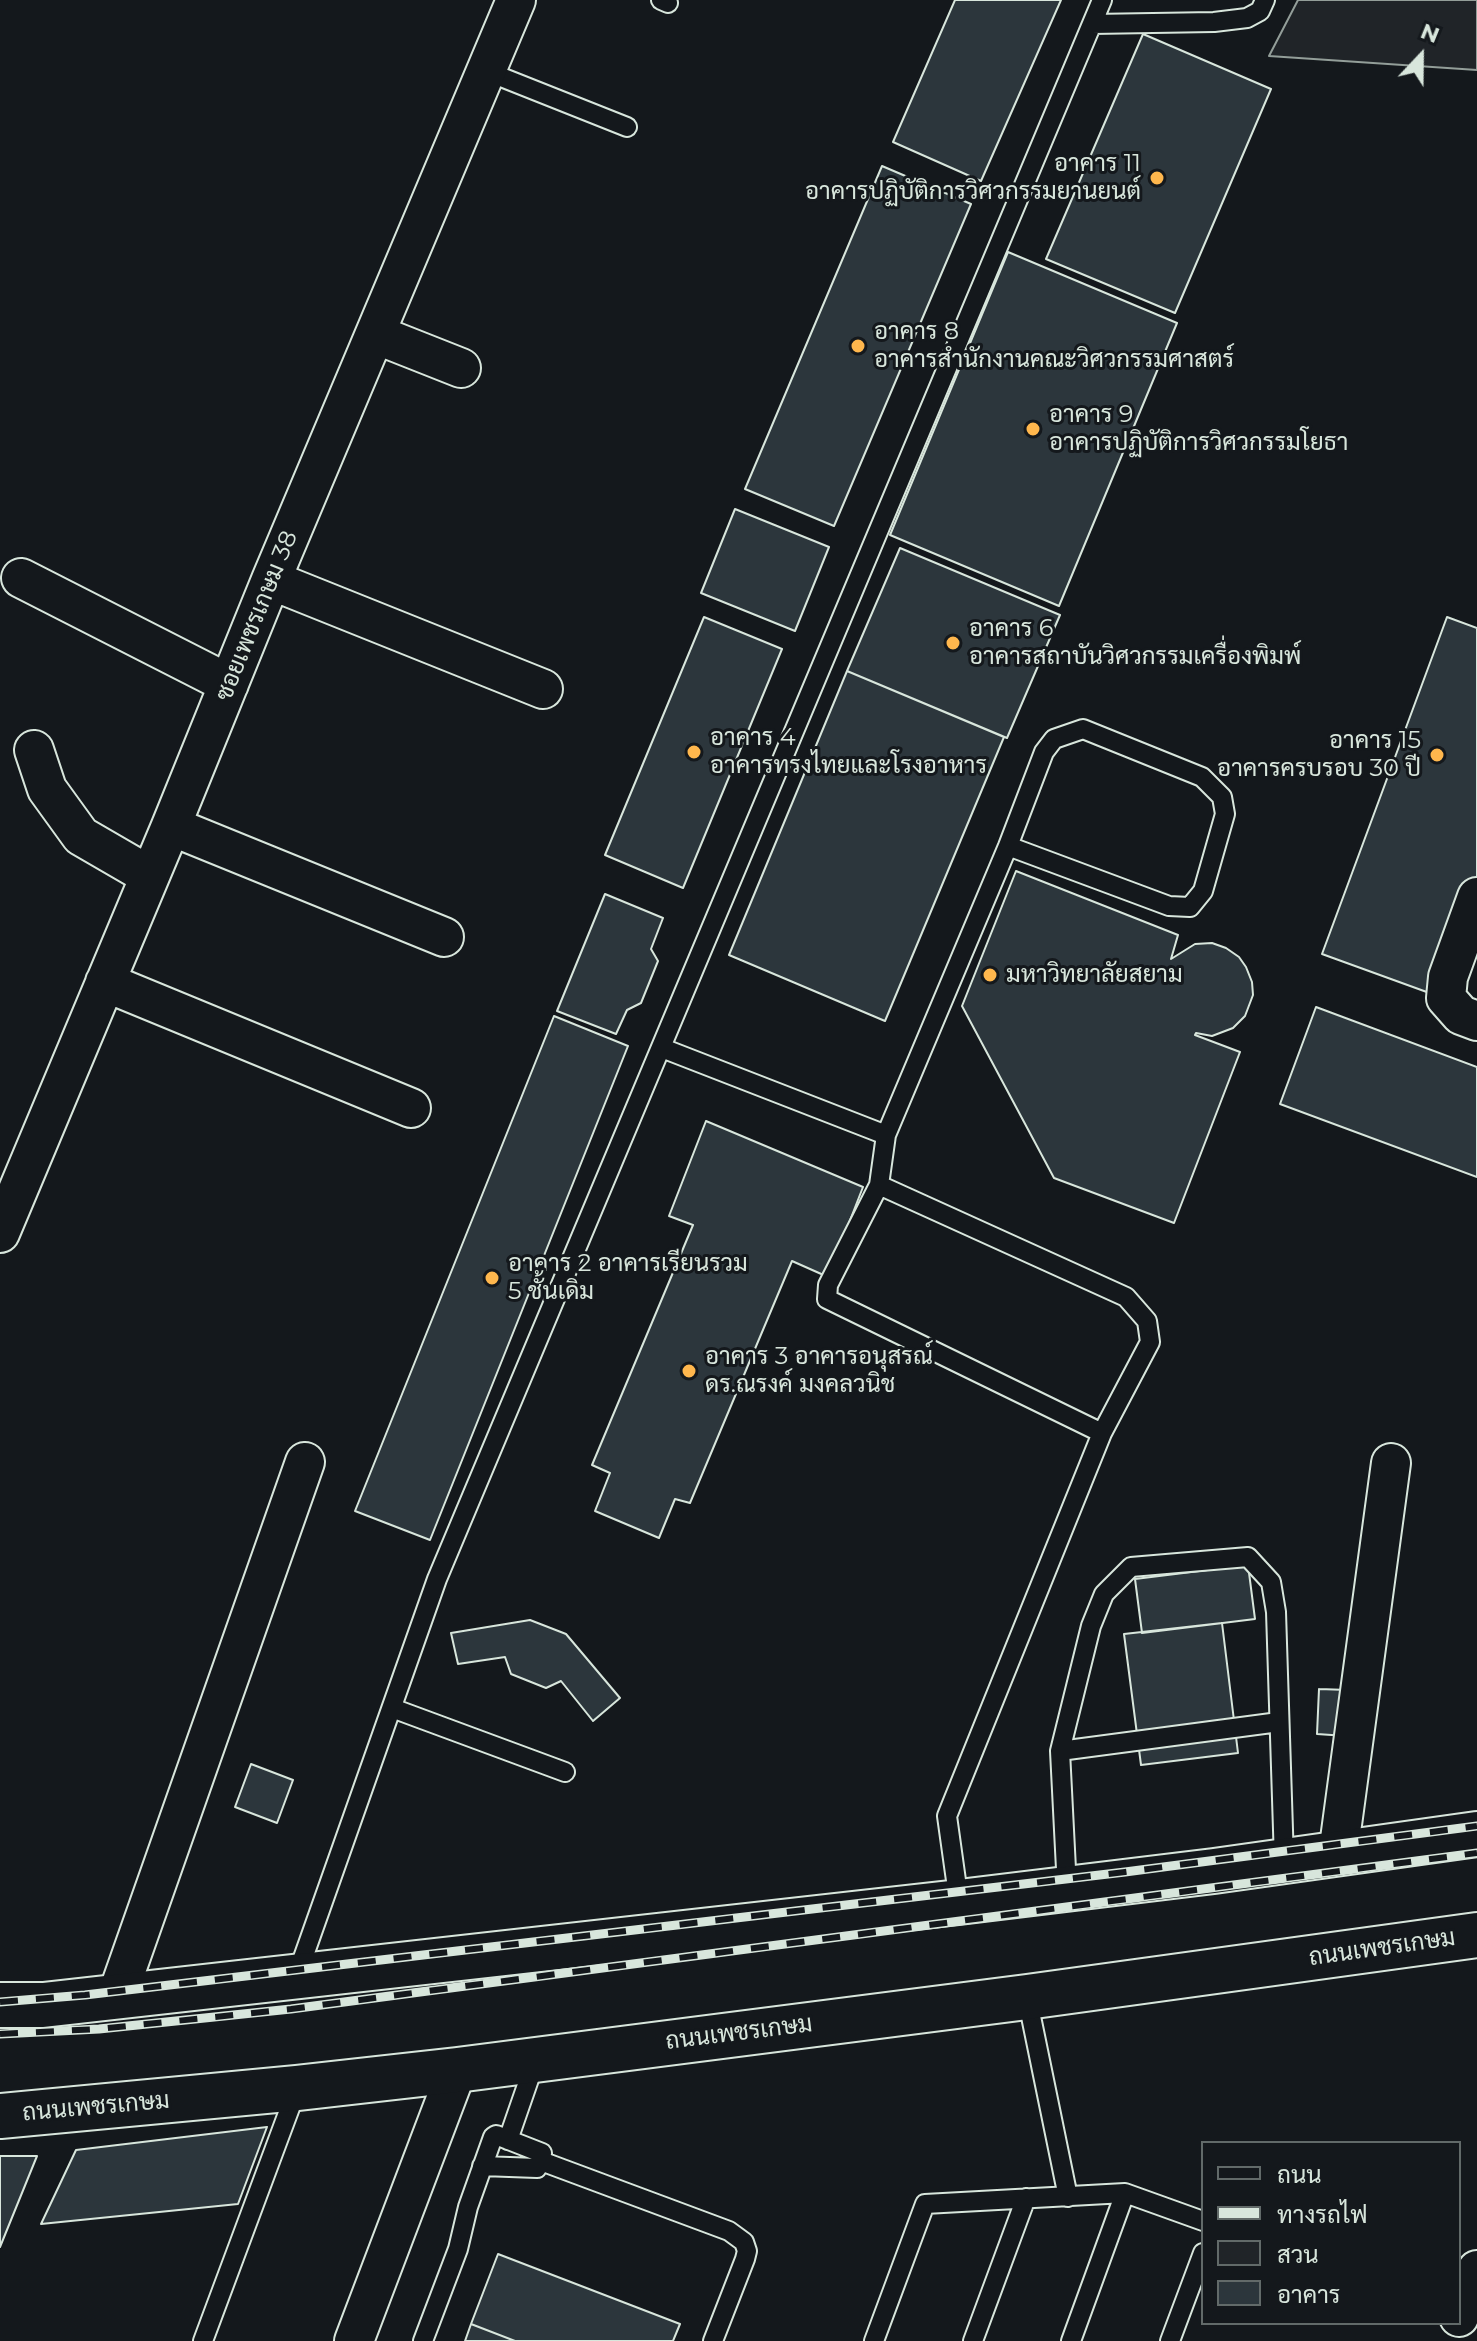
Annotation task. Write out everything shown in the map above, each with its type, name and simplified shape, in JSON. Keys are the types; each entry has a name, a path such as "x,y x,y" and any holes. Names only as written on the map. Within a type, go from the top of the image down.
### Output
{"main road":[{"path":"0,2005 43,2005 959,1902 1477,1834"},
{"name":"ถนนเพชรเกษม","path":"0,2116 457,2070 1027,1997 1477,1935"}],"street":[{"name":"ซอยเพชรเกษม 38","path":"0,1233 516,0"},
{"path":"375,334 461,368"},
{"path":"21,578 229,684"},
{"path":"271,580 543,689"},
{"path":"34,750 47,789 81,836 150,876"},
{"path":"171,826 444,937"},
{"path":"1477,897 1448,977 1446,998 1461,1015 1477,1021"},
{"path":"105,982 411,1108"},
{"path":"117,1996 305,1462"},
{"path":"1338,1854 1391,1463"},
{"path":"354,2341 457,2070"},
{"path":"1461,2312 1477,2270"}],"lane":[{"path":"297,1976 437,1579 1102,0"},
{"path":"1092,24 1214,22 1247,18 1260,11 1265,0"},
{"path":"486,71 627,127"},
{"path":"1008,846 1169,906 1190,907 1203,891 1225,814 1222,797 1202,777 1083,729 1054,739 1044,752 1008,846 886,1135 879,1185 828,1285 827,1299 1102,1433"},
{"path":"662,1048 886,1135"},
{"path":"879,1185 1126,1297 1147,1321 1150,1342 1102,1433 947,1816 959,1902"},
{"path":"1067,1889 1060,1751 1091,1626 1104,1594 1131,1567 1248,1557 1271,1582 1276,1612 1284,1861"},
{"path":"392,1708 565,1772"},
{"path":"1060,1751 1279,1722"},
{"path":"1027,1997 1068,2197"},
{"path":"508,2140 536,2059"},
{"path":"203,2341 297,2088"},
{"path":"423,2341 461,2239 468,2207 482,2166 494,2135 542,2153 537,2168 482,2166"},
{"path":"541,2161 729,2231 744,2242 747,2251 745,2259 713,2341"},
{"path":"1071,2341 1125,2193"},
{"path":"874,2341 925,2204 1125,2193 1201,2220"},
{"path":"973,2341 1026,2198"},
{"path":"1170,2341 1201,2258"}],"green space":[{"path":"1298,0 1477,0 1477,70 1269,56"}],"building":[{"path":"955,0 1061,0 981,181 893,142"},
{"name":"อาคาร 11 อาคารปฏิบัติการวิศวกรรมยานยนต์","path":"1143,34 1271,89 1175,313 1046,259"},
{"name":"อาคาร 8 อาคารสำนักงานคณะวิศวกรรมศาสตร์","path":"882,166 971,204 834,526 745,489"},
{"name":"อาคาร 9 อาคารปฏิบัติการวิศวกรรมโยธา","path":"1008,252 1177,323 1059,606 890,535"},
{"path":"735,509 829,547 795,631 701,593"},
{"name":"อาคาร 6 อาคารสถาบันวิศวกรรมเครื่องพิมพ์","path":"900,548 1060,615 1007,738 847,671"},
{"name":"อาคาร 4 อาคารทรงไทยและโรงอาหาร","path":"704,617 782,649 683,888 605,855"},
{"name":"อาคาร 15 อาคารครบรอบ 30 ปี","path":"1447,617 1477,628 1477,881 1435,995 1322,954"},
{"path":"847,671 1004,737 885,1021 729,955"},
{"path":"1016,871 1178,935 1171,959 1195,944 1212,943 1239,957 1246,967 1253,995 1245,1016 1233,1028 1212,1036 1195,1035 1240,1052 1174,1223 1054,1178 962,1006"},
{"path":"605,894 663,918 651,949 658,961 641,1003 627,1010 616,1034 557,1011"},
{"path":"1316,1007 1477,1067 1477,1177 1280,1104"},
{"name":"อาคาร 2 อาคารเรียนรวม 5 ชั้นเดิม","path":"554,1016 628,1046 430,1540 355,1511"},
{"name":"อาคาร 3 อาคารอนุสรณ์ ดร.ณรงค์ มงคลวนิช","path":"706,1121 863,1187 828,1277 792,1261 690,1503 675,1499 659,1538 595,1511 610,1473 592,1465 693,1225 669,1216"},
{"path":"1248,1565 1255,1619 1142,1633 1135,1579"},
{"path":"530,1620 566,1634 620,1698 593,1721 561,1681 546,1688 511,1674 505,1657 458,1664 451,1633"},
{"path":"1222,1623 1238,1753 1141,1765 1124,1634"},
{"path":"1319,1689 1348,1690 1346,1736 1317,1734"},
{"path":"251,1764 293,1780 277,1823 235,1807"},
{"path":"267,2127 238,2204 41,2224 76,2150"},
{"path":"0,2156 37,2156 0,2247"},
{"path":"498,2254 680,2324 673,2341 515,2341 471,2324"},
{"path":"471,2324 515,2341 465,2341"}],"railway":[{"path":"0,2002 85,1995 1125,1872 1477,1826"},
{"path":"0,2034 99,2029 291,2009 1477,1853"}],"place":[{"name":"อาคาร 11 อาคารปฏิบัติการวิศวกรรมยานยนต์","path":"1157,178"},
{"name":"อาคาร 8 อาคารสำนักงานคณะวิศวกรรมศาสตร์","path":"858,346"},
{"name":"อาคาร 9 อาคารปฏิบัติการวิศวกรรมโยธา","path":"1033,429"},
{"name":"อาคาร 6 อาคารสถาบันวิศวกรรมเครื่องพิมพ์","path":"953,643"},
{"name":"อาคาร 4 อาคารทรงไทยและโรงอาหาร","path":"694,752"},
{"name":"อาคาร 15 อาคารครบรอบ 30 ปี","path":"1437,755"},
{"name":"มหาวิทยาลัยสยาม","path":"990,975"},
{"name":"อาคาร 2 อาคารเรียนรวม 5 ชั้นเดิม","path":"492,1278"},
{"name":"อาคาร 3 อาคารอนุสรณ์ ดร.ณรงค์ มงคลวนิช","path":"689,1371"}]}
